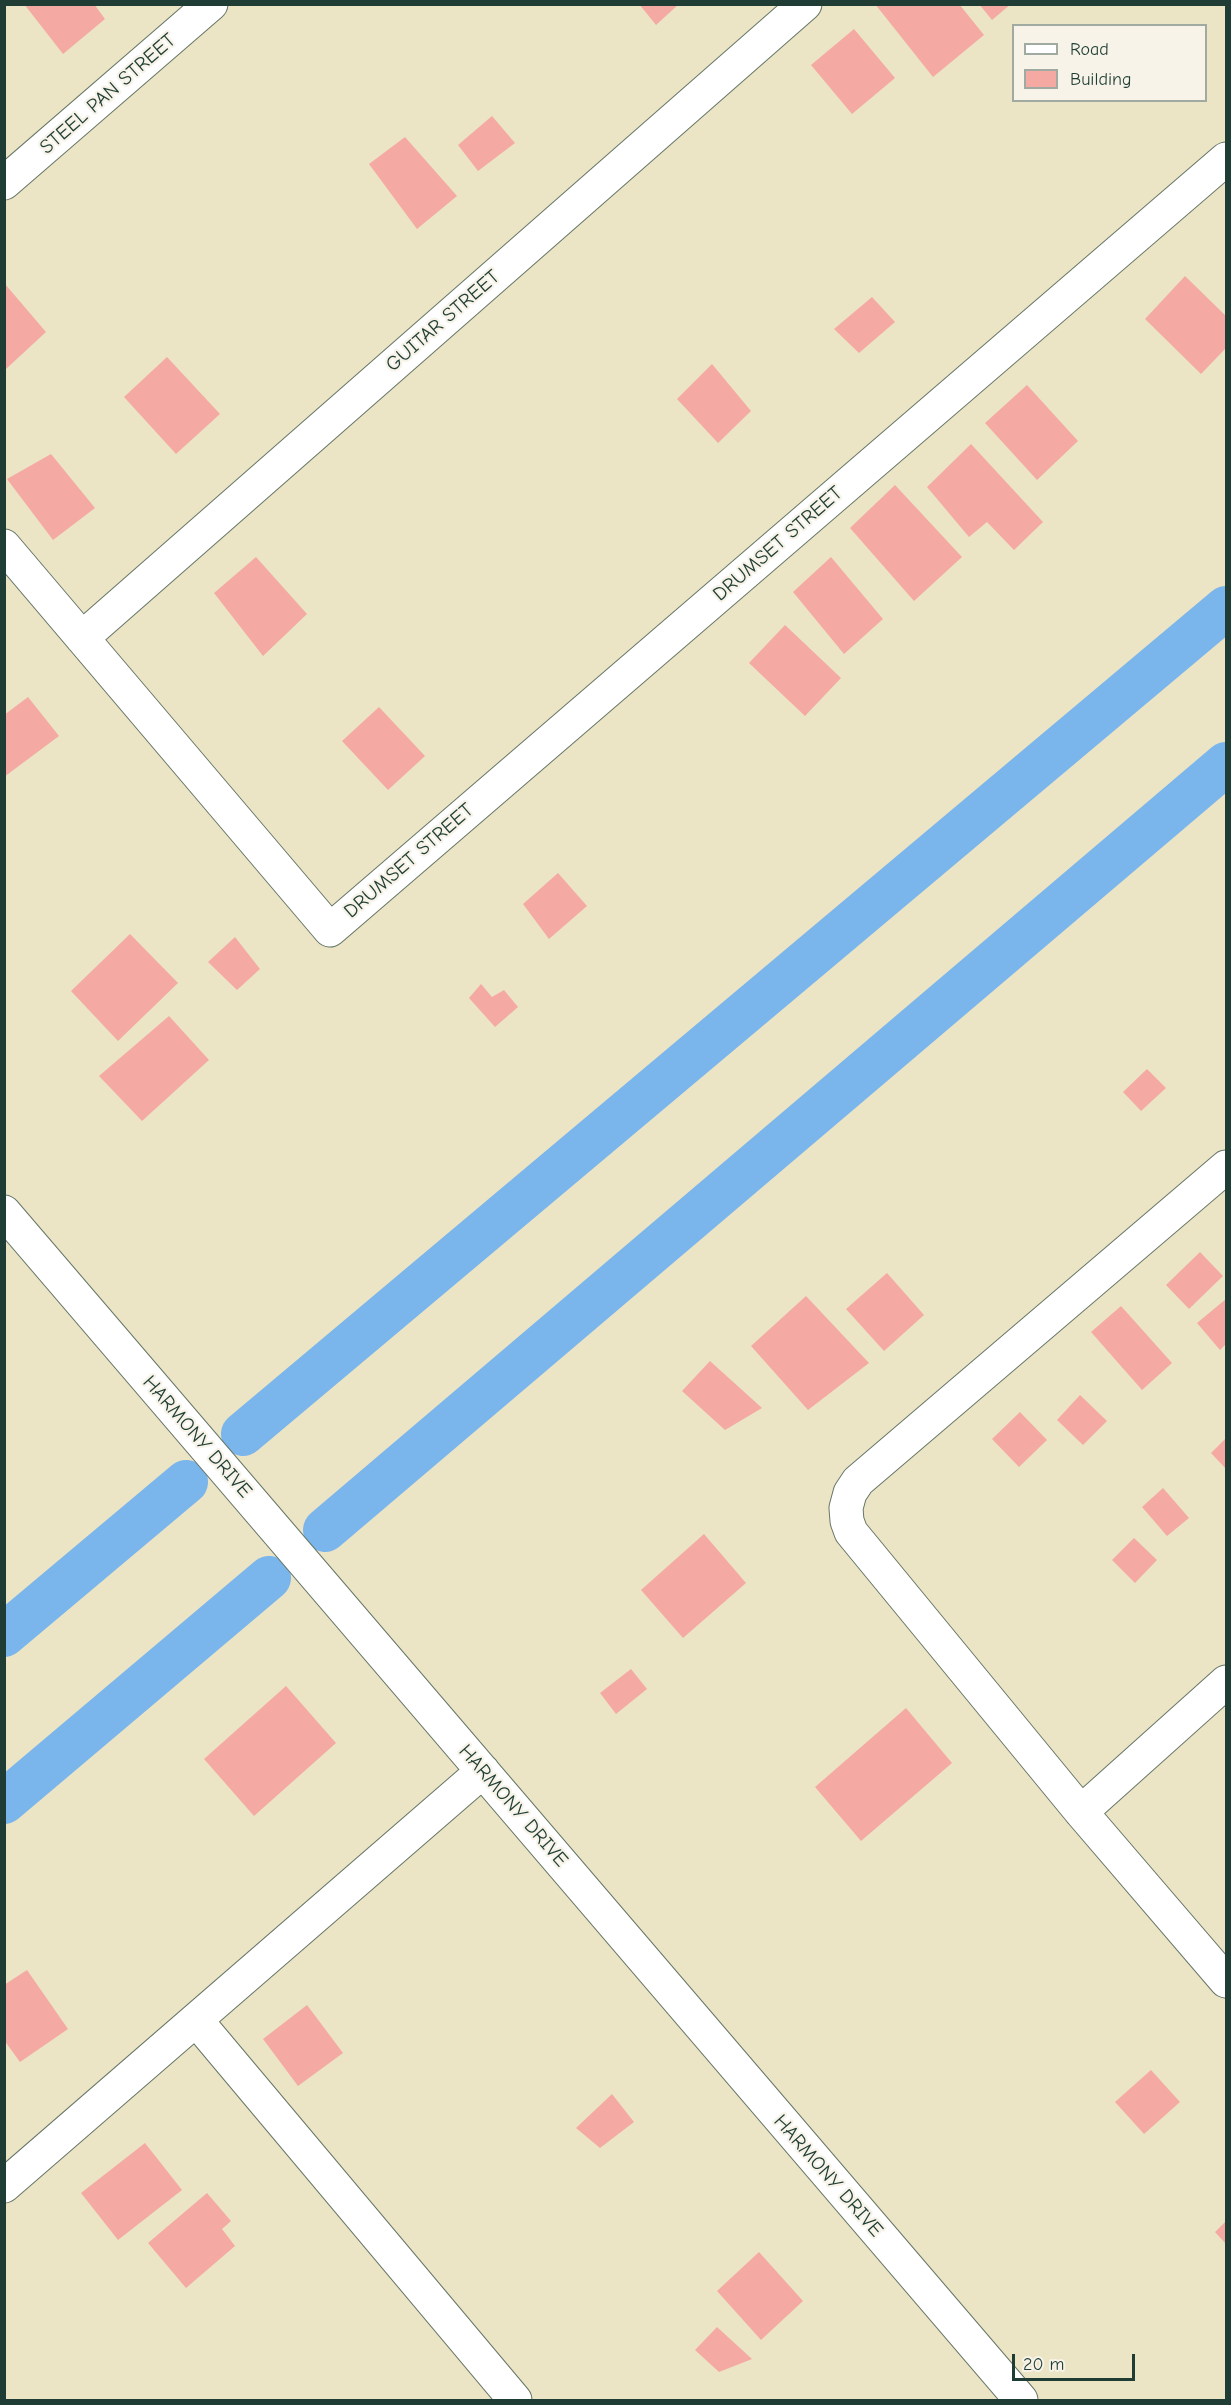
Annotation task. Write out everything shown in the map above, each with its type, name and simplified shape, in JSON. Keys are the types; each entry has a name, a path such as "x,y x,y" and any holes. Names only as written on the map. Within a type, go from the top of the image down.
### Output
{"street":[{"name":"STEEL PAN STREET","path":"4,183 211,4"},
{"name":"GUITAR STREET","path":"82,638 805,4"},
{"name":"DRUMSET STREET","path":"82,638 330,930 1227,159"},
{"path":"4,546 82,638"},
{"path":"1227,1167 858,1481 850,1493 846,1508 851,1532 1081,1812 1227,1981"},
{"name":"HARMONY DRIVE","path":"4,1212 1021,2400"},
{"path":"1081,1812 1227,1682"},
{"path":"4,2186 483,1771"},
{"path":"196,2020 515,2400"}],"building":[{"path":"24,4 94,4 105,19 63,54"},
{"path":"639,4 679,4 656,25"},
{"path":"875,4 959,4 984,35 933,77"},
{"path":"979,4 1011,4 992,20"},
{"path":"854,29 895,78 852,114 811,65"},
{"path":"492,116 515,143 478,171 458,145"},
{"path":"405,137 457,196 417,229 369,164"},
{"path":"1185,276 1226,316 1226,348 1201,374 1145,319"},
{"path":"5,284 46,332 6,369 5,368"},
{"path":"872,297 895,322 859,353 834,329"},
{"path":"167,357 220,414 176,454 124,397"},
{"path":"712,364 751,411 718,443 677,399"},
{"path":"1027,385 1078,441 1037,480 985,423"},
{"path":"971,444 1043,522 1014,550 987,522 969,537 927,487"},
{"path":"51,454 95,508 53,540 7,479"},
{"path":"895,485 962,557 914,601 850,528"},
{"path":"256,557 307,614 263,656 214,593"},
{"path":"831,557 883,619 844,654 793,592"},
{"path":"785,625 841,678 805,716 749,663"},
{"path":"28,697 59,736 4,777 4,715"},
{"path":"379,707 425,756 388,790 342,741"},
{"path":"558,873 587,906 549,939 523,904"},
{"path":"130,934 178,983 118,1041 71,991"},
{"path":"235,937 260,969 237,990 208,962"},
{"path":"481,984 492,997 504,990 518,1007 495,1027 469,998"},
{"path":"169,1016 209,1060 142,1121 99,1076"},
{"path":"1147,1069 1166,1088 1141,1111 1123,1092"},
{"path":"1200,1252 1223,1276 1189,1309 1166,1285"},
{"path":"887,1273 924,1315 884,1351 846,1309"},
{"path":"806,1296 869,1363 808,1410 751,1346"},
{"path":"1226,1299 1226,1344 1220,1350 1197,1323"},
{"path":"1121,1306 1172,1363 1142,1390 1091,1332"},
{"path":"710,1361 762,1408 725,1430 682,1391"},
{"path":"1080,1395 1107,1421 1083,1445 1057,1420"},
{"path":"1020,1412 1047,1440 1019,1467 992,1439"},
{"path":"1226,1438 1226,1469 1211,1453"},
{"path":"1163,1488 1189,1518 1167,1536 1142,1507"},
{"path":"704,1534 746,1583 683,1638 641,1590"},
{"path":"1134,1538 1157,1560 1135,1583 1112,1560"},
{"path":"631,1669 647,1689 616,1714 600,1693"},
{"path":"286,1686 336,1743 254,1816 204,1759"},
{"path":"906,1708 952,1763 861,1841 815,1787"},
{"path":"27,1970 68,2029 20,2062 4,2040 4,1985"},
{"path":"307,2005 343,2053 298,2086 263,2039"},
{"path":"1151,2070 1180,2102 1144,2134 1115,2102"},
{"path":"612,2094 634,2122 600,2148 576,2128"},
{"path":"145,2143 182,2190 118,2240 81,2193"},
{"path":"207,2193 231,2221 222,2229 235,2246 186,2288 148,2243"},
{"path":"1226,2221 1226,2244 1215,2232"},
{"path":"759,2252 803,2301 761,2340 717,2291"},
{"path":"717,2327 752,2359 719,2372 695,2350"}],"waterway":[{"path":"243,1434 1226,608"},
{"path":"325,1530 1226,764"},
{"path":"4,1635 186,1482"},
{"path":"4,1802 269,1578"}]}
